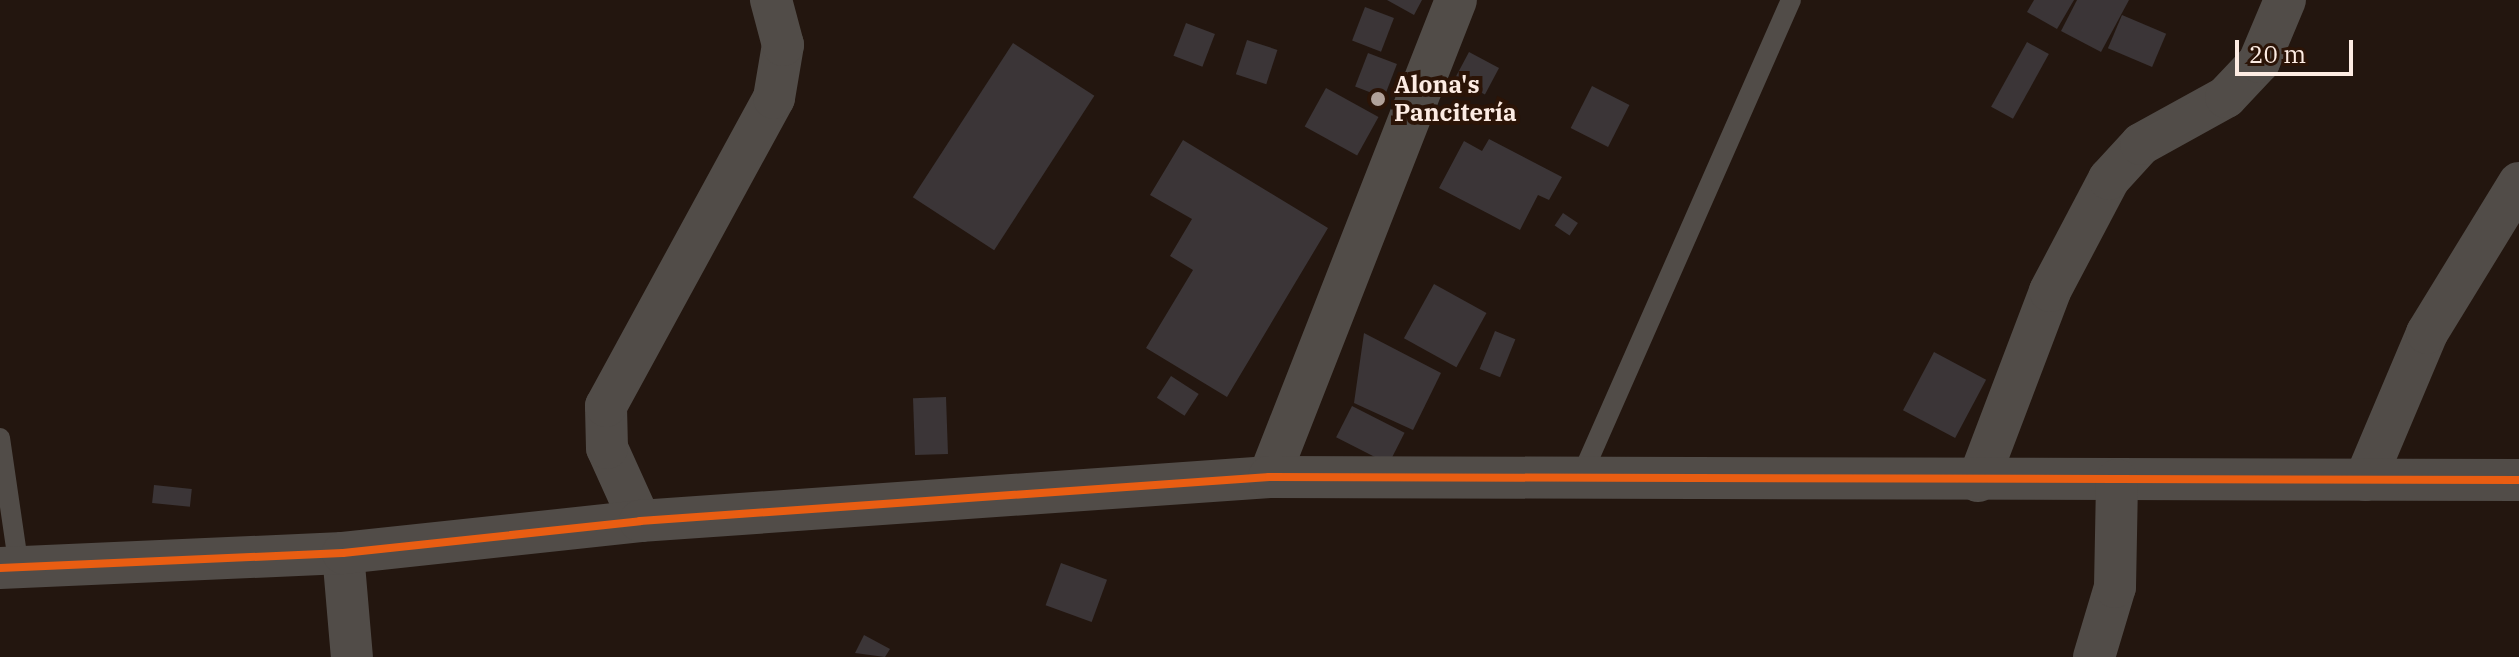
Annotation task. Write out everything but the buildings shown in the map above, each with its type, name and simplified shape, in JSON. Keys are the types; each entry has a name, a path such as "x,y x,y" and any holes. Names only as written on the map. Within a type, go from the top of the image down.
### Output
{"street":[{"path":"640,521 607,448 606,406 774,98 783,45 771,0"},
{"path":"1269,477 1456,0"},
{"path":"1978,481 2050,291 2109,179 2141,144 2226,97 2259,62 2285,0"},
{"path":"2365,480 2427,333 2519,183"},
{"path":"9,568 343,553 640,521 1269,477 2519,480"},
{"path":"2094,657 2115,587 2117,480"},
{"path":"343,553 352,657"}],"lane":[{"path":"1580,479 1791,0"},
{"path":"0,438 9,568"}],"cycle path":[{"path":"0,568 343,553 640,521 1269,477 2519,480"}],"place":[{"name":"Alona's Pancitería","path":"1378,99"}]}
